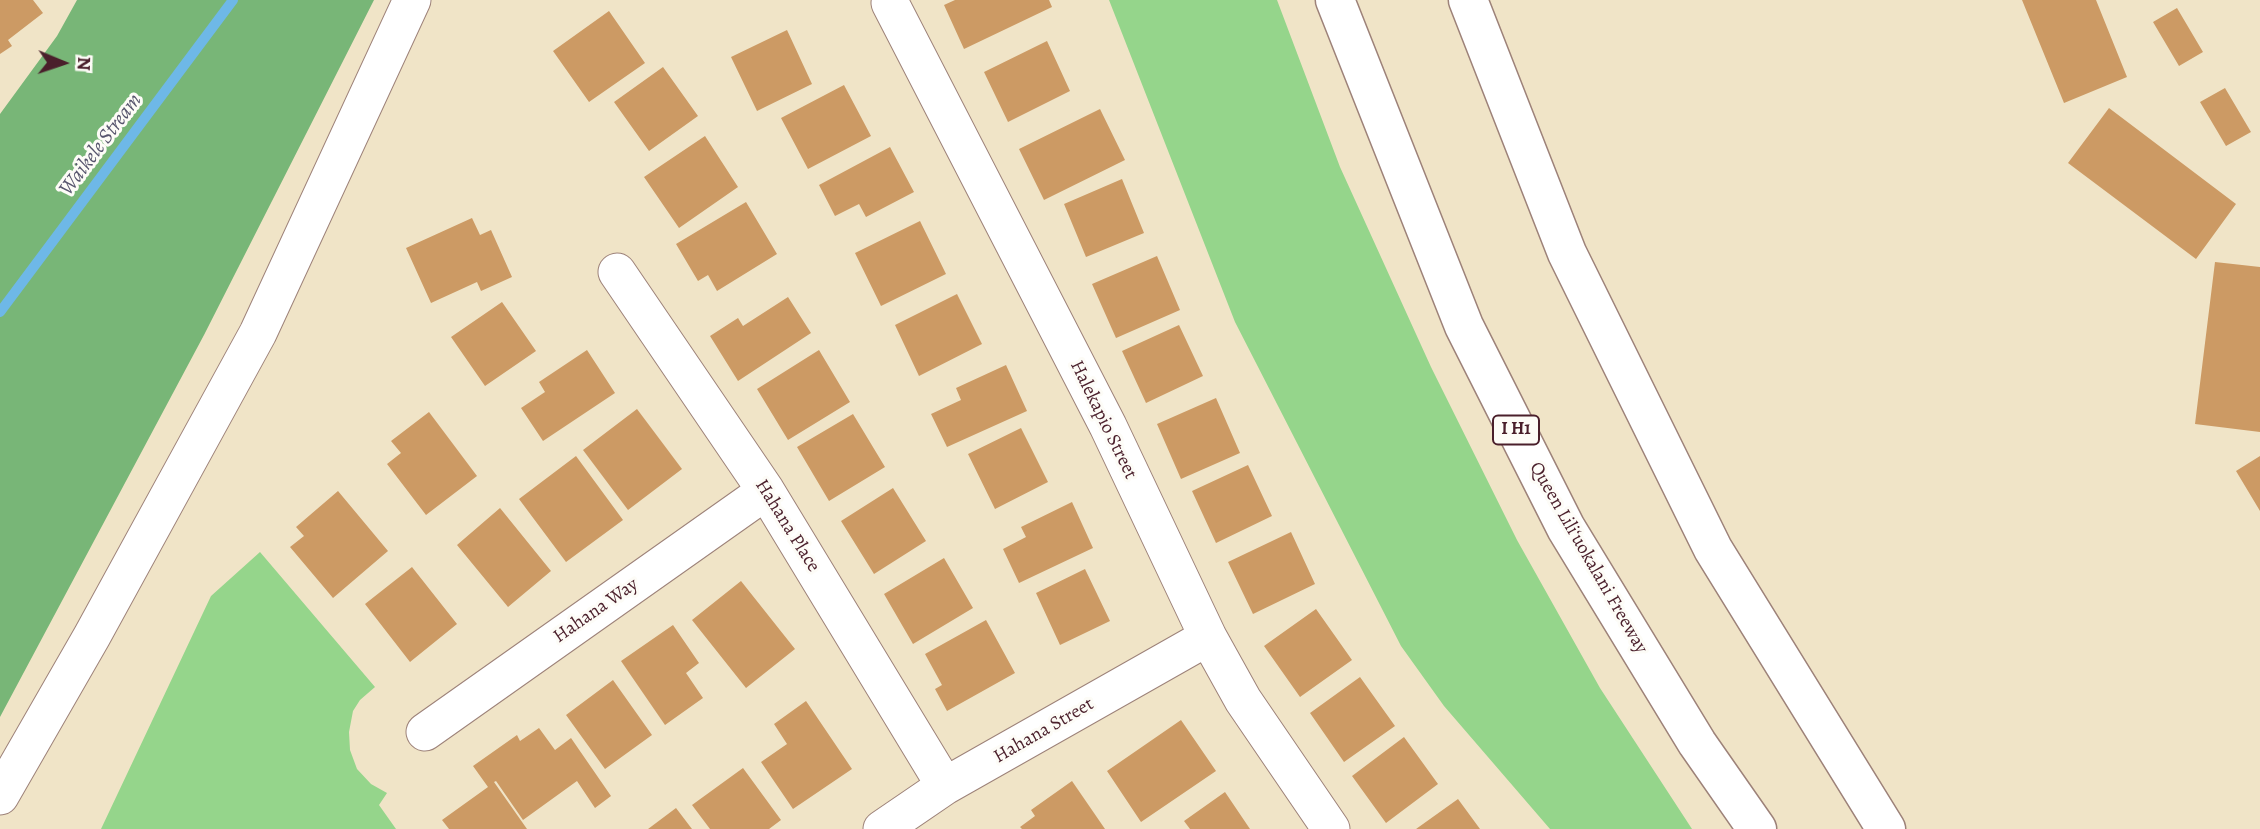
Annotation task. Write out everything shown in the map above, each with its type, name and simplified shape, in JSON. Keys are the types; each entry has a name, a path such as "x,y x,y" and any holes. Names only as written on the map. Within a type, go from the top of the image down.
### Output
{"highway":[{"name":"Queen Liliʻuokalani Freeway","path":"1335,0 1464,326 1566,528 1698,743 1757,829"},
{"path":"1468,0 1567,253 1713,549 1886,829"}],"street":[{"path":"0,796 92,636 258,333 412,0"},
{"name":"Halekapio Street","path":"890,3 1108,426 1208,636 1243,700 1331,829"},
{"name":"Hahana Place","path":"617,272 766,491 945,786"},
{"name":"Hahana Way","path":"425,732 766,491"},
{"name":"Hahana Street","path":"882,829 945,786 1208,636"}],"green space":[{"path":"77,0 374,0 204,335 0,717 0,114 57,36"},
{"path":"1109,0 1277,0 1340,167 1431,367 1517,540 1600,688 1692,829 1550,829 1444,706 1401,646 1235,322"},
{"path":"260,552 375,687 360,700 353,711 349,732 350,750 357,769 371,784 387,793 379,805 396,829 101,829 211,596"}],"building":[{"path":"0,0 33,0 43,13 8,40 12,46 0,54"},
{"path":"955,0 1049,0 1052,7 964,49 944,5"},
{"path":"2022,0 2096,0 2127,77 2064,103"},
{"path":"2177,8 2203,52 2179,66 2153,22"},
{"path":"609,11 645,63 589,102 553,51"},
{"path":"787,30 812,84 757,111 731,57"},
{"path":"1047,41 1070,91 1008,122 984,72"},
{"path":"663,67 698,116 649,151 614,102"},
{"path":"844,85 871,136 808,169 781,118"},
{"path":"2225,88 2251,132 2226,146 2200,102"},
{"path":"2109,108 2236,204 2196,259 2068,163"},
{"path":"1100,109 1125,160 1044,200 1019,149"},
{"path":"705,136 738,187 679,228 644,177"},
{"path":"890,147 914,192 866,217 859,204 835,216 819,185"},
{"path":"1122,179 1144,233 1086,257 1064,204"},
{"path":"746,202 777,254 717,291 708,275 698,281 676,244"},
{"path":"472,218 480,235 491,230 512,277 481,291 477,282 431,303 406,248"},
{"path":"920,221 946,274 881,306 855,253"},
{"path":"1157,256 1180,310 1116,338 1092,284"},
{"path":"2215,262 2260,267 2260,432 2195,424"},
{"path":"957,294 982,344 919,376 895,325"},
{"path":"788,297 811,333 738,381 710,336 738,318 743,326"},
{"path":"502,302 536,351 485,386 451,337"},
{"path":"1179,325 1203,376 1146,403 1122,351"},
{"path":"587,350 615,393 543,441 521,408 545,392 539,382"},
{"path":"819,350 850,402 788,440 757,389"},
{"path":"1006,365 1027,411 947,447 931,414 961,400 956,388"},
{"path":"1216,398 1240,453 1181,479 1157,424"},
{"path":"637,409 682,469 628,510 583,450"},
{"path":"429,412 477,476 426,515 387,464 401,453 391,441"},
{"path":"853,414 885,467 829,501 797,447"},
{"path":"1021,428 1048,482 995,509 968,454"},
{"path":"576,456 623,520 566,562 519,499"},
{"path":"2260,456 2260,511 2236,471"},
{"path":"1248,465 1272,516 1216,543 1192,491"},
{"path":"893,488 926,541 874,574 841,521"},
{"path":"338,491 388,551 333,598 290,547 304,536 296,527"},
{"path":"1072,502 1093,548 1019,583 1003,549 1026,537 1021,527"},
{"path":"500,508 551,571 508,607 457,545"},
{"path":"1291,532 1315,584 1253,614 1228,562"},
{"path":"944,558 973,608 913,644 884,594"},
{"path":"412,567 457,624 410,662 365,604"},
{"path":"1085,569 1110,621 1060,645 1036,593"},
{"path":"741,581 795,649 746,688 692,620"},
{"path":"1316,609 1352,660 1300,697 1264,646"},
{"path":"986,620 1015,673 947,711 935,689 942,685 925,654"},
{"path":"673,625 699,663 686,673 703,698 665,725 621,661"},
{"path":"1360,677 1395,726 1344,762 1310,713"},
{"path":"613,680 652,735 605,769 566,715"},
{"path":"806,701 852,769 793,809 761,762 787,744 774,724"},
{"path":"1181,720 1216,771 1141,822 1107,771"},
{"path":"539,728 555,750 571,738 611,796 595,808 577,781 523,820 496,781 494,782 527,829 449,829 442,820 488,787 473,766 517,735 520,741"},
{"path":"1404,737 1438,784 1386,823 1352,776"},
{"path":"743,768 781,820 769,829 710,829 692,805"},
{"path":"1072,781 1105,829 1020,827 1035,816 1031,810"},
{"path":"1225,792 1250,829 1190,829 1184,821"},
{"path":"1458,799 1480,829 1416,829"},
{"path":"676,808 692,829 648,829"}],"waterway":[{"name":"Waikele Stream","path":"0,312 233,0"}]}
